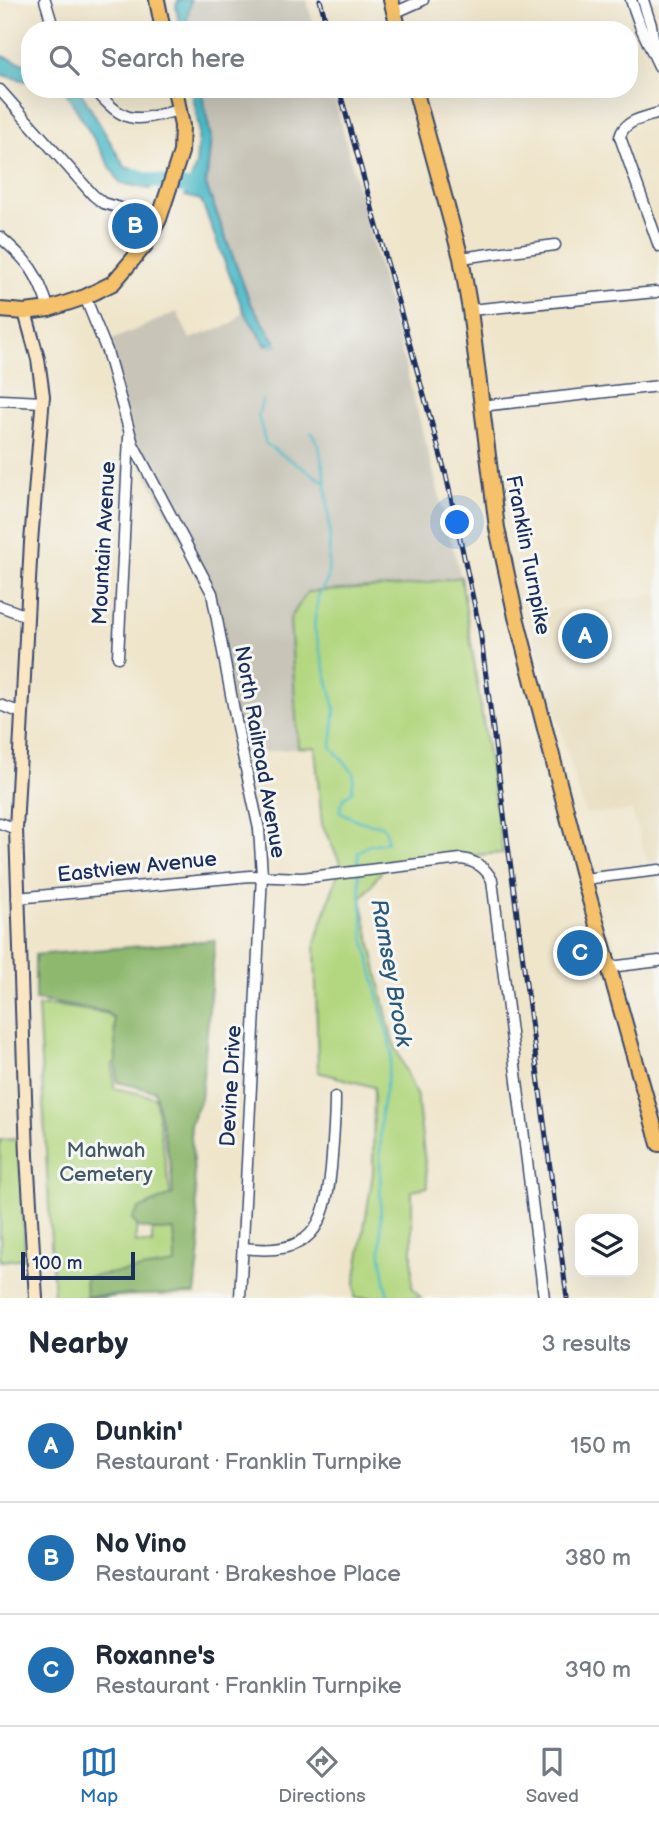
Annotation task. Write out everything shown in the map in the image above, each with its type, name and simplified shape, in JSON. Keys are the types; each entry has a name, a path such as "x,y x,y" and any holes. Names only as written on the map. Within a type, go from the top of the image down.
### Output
{"main road":[{"path":"157,0 161,21"},
{"path":"0,310 25,312 48,309 85,297 113,283 146,244 159,219 181,152 183,139 177,98"},
{"name":"Franklin Turnpike","path":"417,98 461,258 504,565 584,879 657,1127 659,1144"},
{"path":"25,312 38,359 43,402 27,616 16,829 36,1298"}],"street":[{"path":"45,0 51,21"},
{"path":"393,6 423,0"},
{"path":"631,0 658,62"},
{"path":"643,0 658,62"},
{"path":"0,90 93,195 103,203 159,219"},
{"path":"102,98 114,111 135,119 179,110"},
{"path":"659,113 629,123 621,131 620,137 659,246"},
{"path":"0,237 39,279 48,309"},
{"path":"461,258 555,246"},
{"path":"470,310 656,292"},
{"name":"North Railroad Avenue","path":"85,297 107,351 129,431 142,463 212,593 259,829 262,875 302,878 461,859 476,862 492,880 544,1298"},
{"path":"481,406 659,386"},
{"path":"0,400 43,402"},
{"name":"Mountain Avenue","path":"118,657 129,431"},
{"path":"0,606 27,616"},
{"path":"0,705 22,713"},
{"path":"0,823 16,829"},
{"path":"584,879 659,870"},
{"name":"Eastview Avenue","path":"17,898 262,875"},
{"name":"Devine Drive","path":"240,1298 262,875"},
{"path":"610,967 659,961"},
{"path":"243,1248 265,1251 288,1247 306,1237 319,1222 328,1199 335,1097"}],"shaded area":[{"path":"191,0 307,0 313,21 188,21"},
{"path":"203,98 334,98 461,577 404,586 290,619 298,748 241,755 210,595 137,456 102,344 177,312 190,339 232,324 250,303 206,185 211,138"},
{"path":"659,594 659,861 648,863 632,811 585,814 528,614"}],"green space":[{"path":"461,577 503,853 389,861 361,899 392,1039 417,1097 428,1187 412,1190 412,1287 421,1298 355,1298 355,1283 373,1173 374,1087 318,1072 315,943 341,864 322,825 315,747 298,748 290,619 307,592 404,586"},
{"path":"215,940 201,1099 190,1124 200,1249 195,1294 86,1296 85,1277 175,1264 174,1230 159,1231 138,1227 132,1219 139,1209 173,1194 171,1169 155,1091 117,1082 114,1019 106,1012 35,1000 35,955"},
{"name":"Mahwah Cemetery","path":"38,1006 58,1006 110,1014 136,1050 113,1064 114,1088 155,1097 171,1197 137,1223 135,1242 152,1244 152,1228 193,1227 193,1288 100,1298 54,1298"},
{"path":"19,1139 25,1258 0,1261 0,1140"}],"water":[{"path":"178,0 191,0 188,21 178,21 176,6"},
{"path":"0,55 21,63 21,80 0,72"},
{"path":"70,98 84,98 125,167 155,177 150,189 120,183"},
{"path":"194,98 203,98 211,138 206,185 250,302 275,341 266,345 243,310 201,200 185,196 196,165 199,129"}],"waterway":[{"path":"136,175 144,179 197,189 198,180"},
{"name":"Ramsey Brook","path":"273,342 277,346"},
{"name":"Ramsey Brook","path":"271,343 272,347"},
{"path":"263,400 258,415 266,444 326,483"},
{"name":"Ramsey Brook","path":"311,432 319,446 326,483 330,534 328,578 318,597 314,627 335,708 331,747 354,773 352,792 343,800 340,812 359,821 382,826 386,831 387,842 369,845 358,852 358,861 364,937 392,1053 381,1113 380,1155 381,1256 388,1298"}],"railway":[{"path":"320,0 326,21"},
{"path":"341,98 446,475 480,630 567,1298"}],"place":[{"name":"No Vino","path":"135,226"},
{"name":"Dunkin'","path":"585,636"},
{"name":"Roxanne's","path":"580,953"}]}
